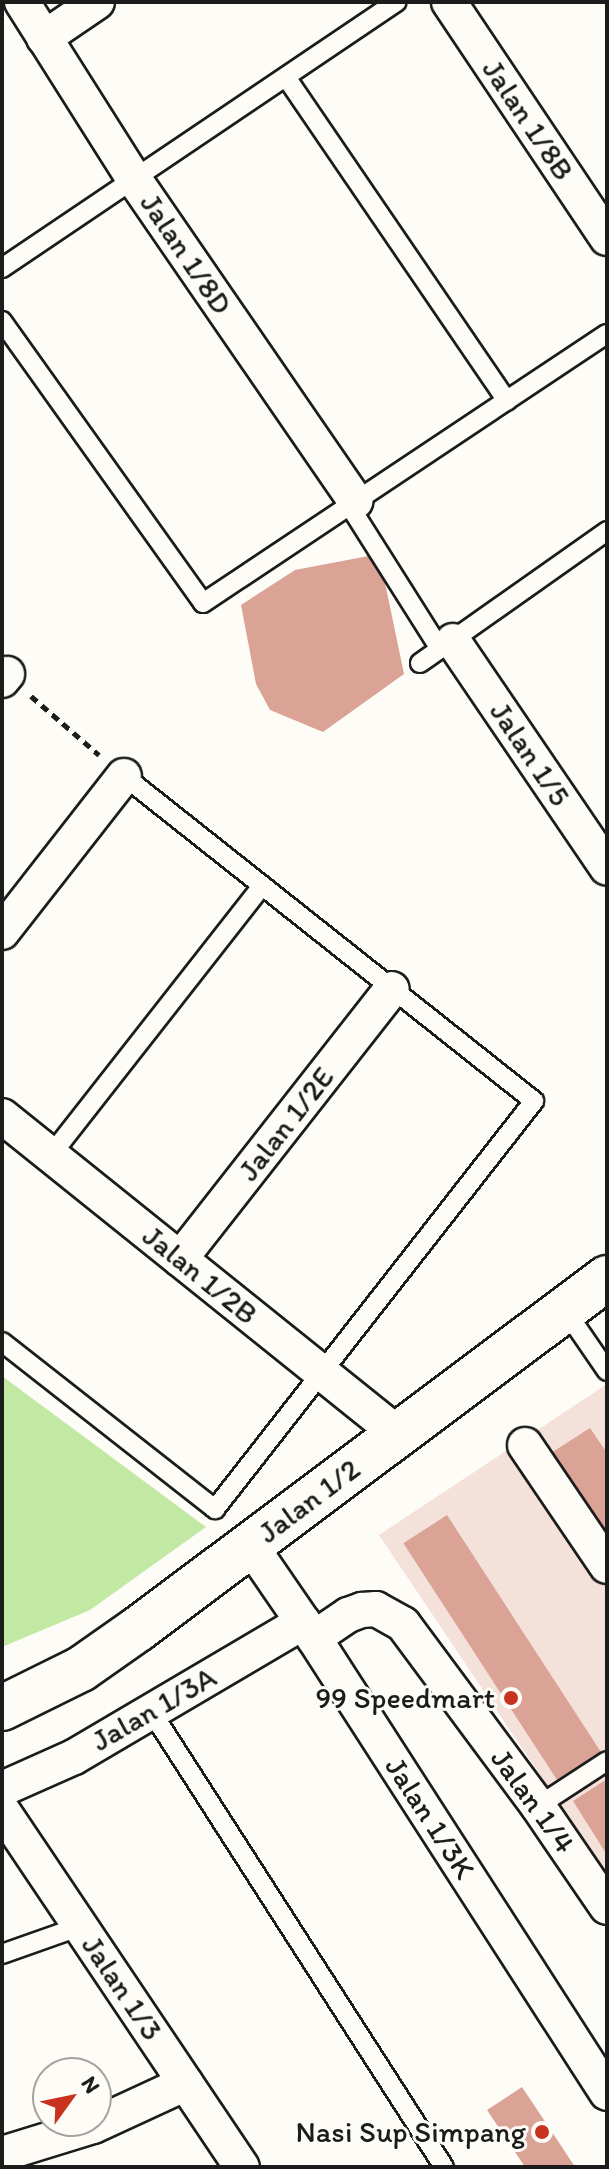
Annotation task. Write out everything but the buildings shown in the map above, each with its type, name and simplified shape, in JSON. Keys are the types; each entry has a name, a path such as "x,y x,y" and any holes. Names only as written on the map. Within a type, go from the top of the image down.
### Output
{"street":[{"name":"Jalan 1/8D","path":"22,2 134,179 352,503"},
{"path":"44,38 97,2"},
{"name":"Jalan 1/8B","path":"449,2 607,238"},
{"name":"Jalan 1/5","path":"447,645 607,868"},
{"path":"2,932 124,776"},
{"name":"Jalan 1/2E","path":"180,1259 392,989"},
{"name":"Jalan 1/2B","path":"2,1116 398,1434"},
{"name":"Jalan 1/2","path":"2,1708 81,1669 607,1278"},
{"path":"525,1445 607,1566"},
{"name":"Jalan 1/3K","path":"250,1545 604,2081"},
{"name":"Jalan 1/4","path":"308,1630 362,1610 376,1609 403,1624 538,1806 607,1907"},
{"name":"Jalan 1/3A","path":"2,1789 74,1757 151,1711 308,1630"},
{"name":"Jalan 1/3","path":"2,1810 242,2167"},
{"path":"2,2154 93,2126 186,2083"}],"lane":[{"path":"2,268 397,2"},
{"path":"286,77 507,401"},
{"path":"2,321 203,603 607,334"},
{"path":"352,503 447,645"},
{"path":"420,663 605,536"},
{"path":"2,1342 215,1509 534,1101 124,776"},
{"path":"51,1155 262,886"},
{"path":"565,1310 607,1371"},
{"path":"151,1711 444,2167"},
{"path":"538,1806 607,1761"},
{"path":"2,1954 81,1926"}],"path":[{"path":"4,675 124,776"}],"shaded area":[{"path":"607,1384 607,1875 379,1535"}],"green space":[{"path":"2,1376 206,1527 90,1610 2,1647"}],"place":[{"name":"99 Speedmart","path":"511,1698"},
{"name":"Nasi Sup Simpang","path":"542,2132"}]}
